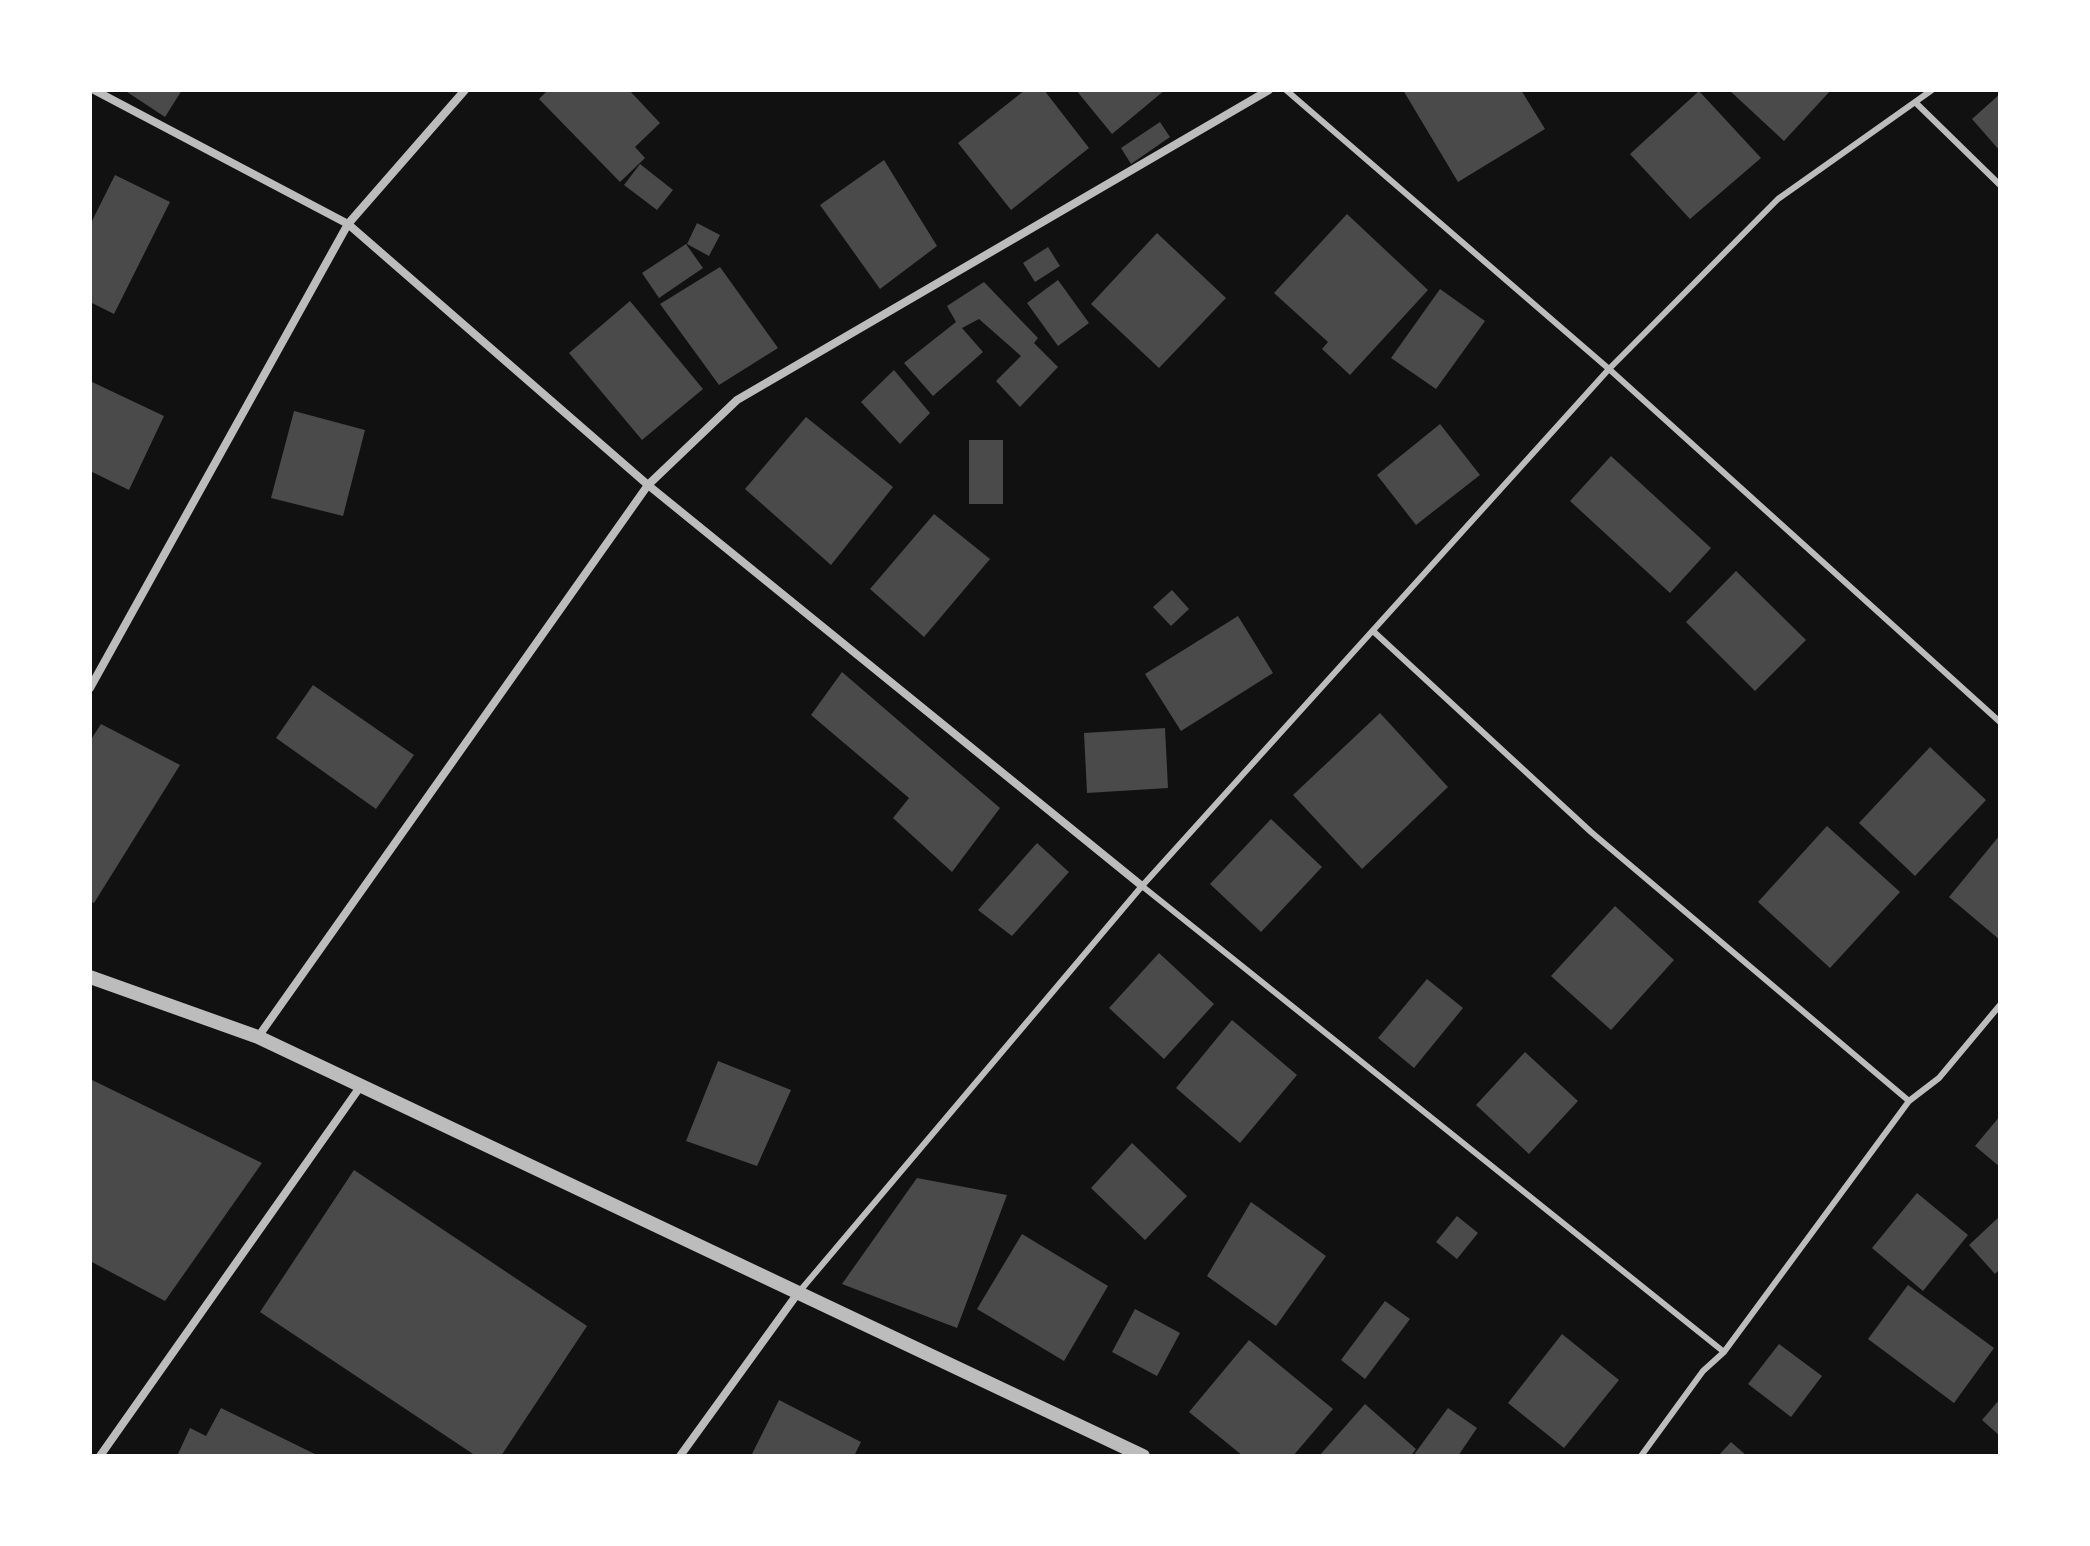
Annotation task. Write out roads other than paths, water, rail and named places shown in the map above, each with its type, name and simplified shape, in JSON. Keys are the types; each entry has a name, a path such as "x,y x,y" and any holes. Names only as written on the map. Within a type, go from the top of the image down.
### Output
{"street":[{"path":"94,90 348,224 648,485 1142,886"},
{"path":"90,688 348,224 465,90"},
{"path":"258,1037 648,485 737,400 1269,90"},
{"path":"90,977 258,1037 1143,1456"},
{"path":"100,1456 360,1087"},
{"path":"680,1456 798,1293"}],"lane":[{"path":"1286,90 1609,369 2000,722"},
{"path":"798,1293 1142,886 1609,369 1778,199 1932,90"},
{"path":"1915,102 2000,185"},
{"path":"1373,631 1591,832 1909,1101"},
{"path":"1142,886 1724,1352"},
{"path":"1641,1456 1703,1371 1724,1352 1909,1101 1939,1078 2000,1005"}]}
